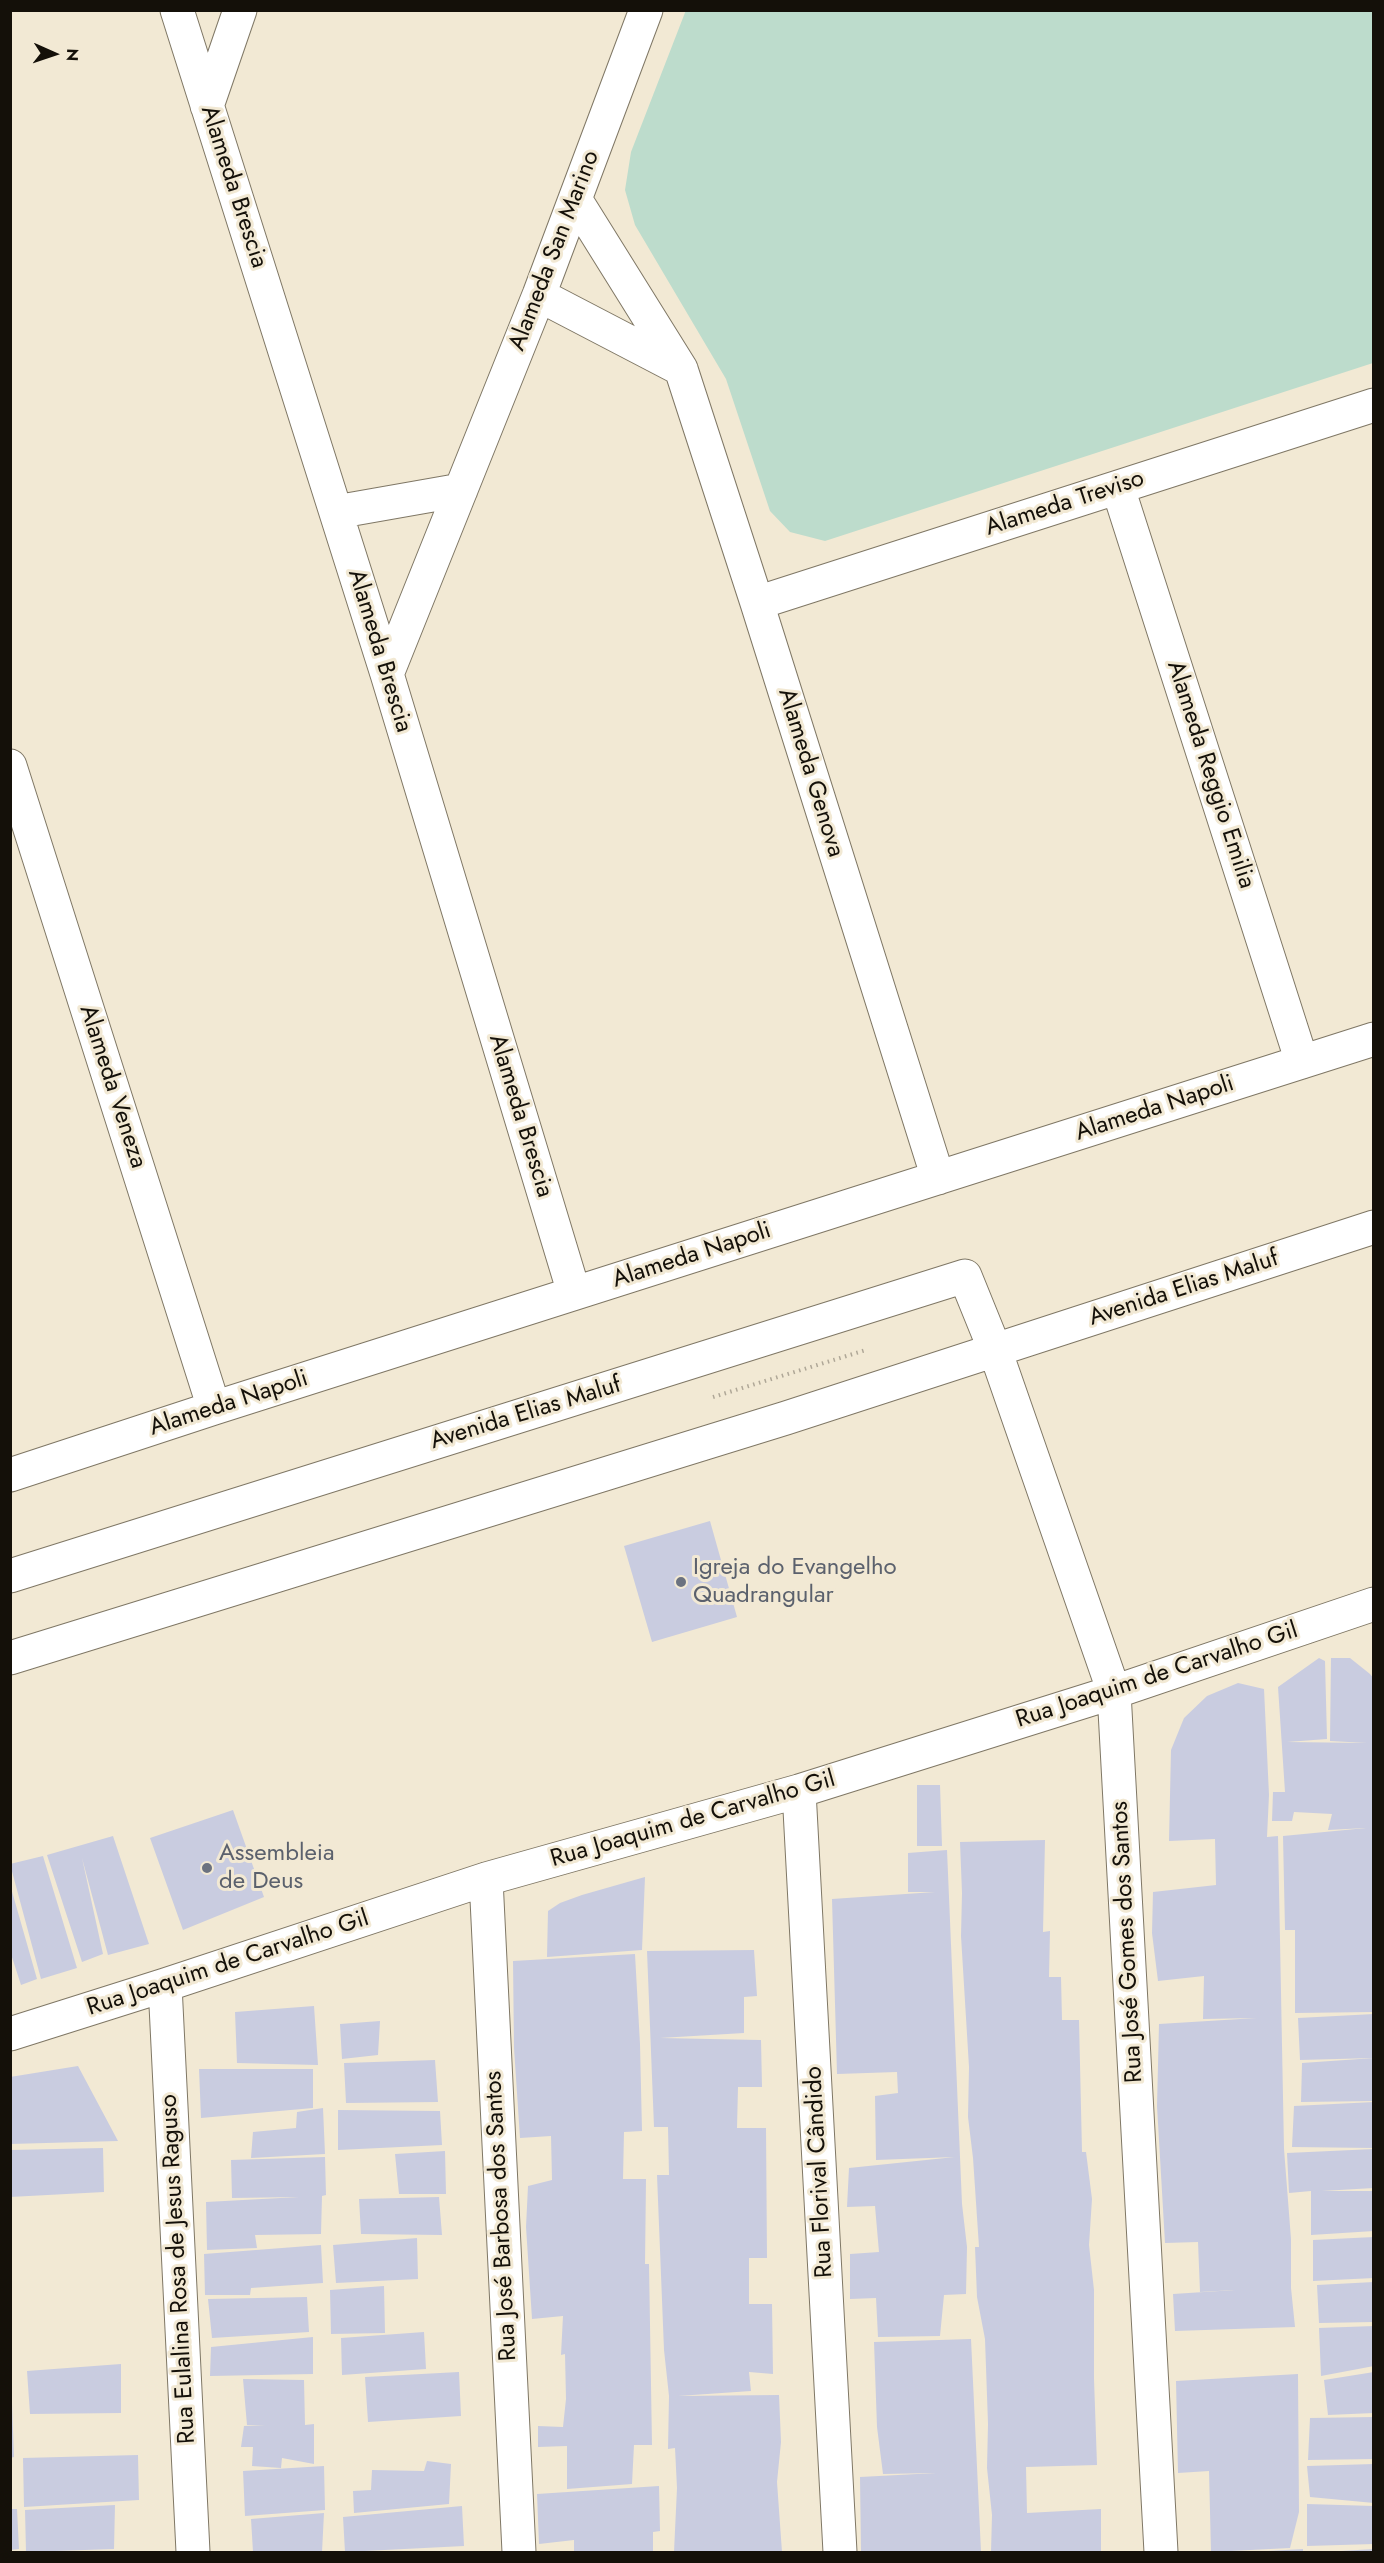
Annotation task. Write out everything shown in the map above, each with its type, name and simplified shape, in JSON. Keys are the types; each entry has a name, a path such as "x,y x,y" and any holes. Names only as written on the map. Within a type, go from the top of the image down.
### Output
{"street":[{"name":"Alameda Brescia","path":"177,10 387,674 574,1293"},
{"path":"207,106 240,10"},
{"name":"Alameda San Marino","path":"387,674 539,295 646,10"},
{"name":"Alameda Genova","path":"575,199 681,369 938,1178"},
{"path":"539,295 681,369"},
{"name":"Alameda Treviso","path":"757,603 1374,405"},
{"name":"Alameda Reggio Emilia","path":"1118,488 1302,1062"},
{"path":"336,513 461,490"},
{"name":"Alameda Veneza","path":"10,766 214,1408"},
{"name":"Alameda Napoli","path":"10,1476 214,1408 1374,1039"},
{"name":"Avenida Elias Maluf","path":"10,1658 774,1422 1374,1227"},
{"name":"Avenida Elias Maluf","path":"10,1576 965,1276 995,1350"},
{"name":"Rua José Gomes dos Santos","path":"995,1350 1114,1692 1161,2553"},
{"name":"Rua Joaquim de Carvalho Gil","path":"10,2034 165,1986 486,1880 799,1791 1114,1692 1374,1604"},
{"name":"Rua Florival Cândido","path":"799,1791 840,2553"},
{"name":"Rua José Barbosa dos Santos","path":"486,1880 519,2553"},
{"name":"Rua Eulalina Rosa de Jesus Raguso","path":"165,1986 193,2553"}],"green space":[{"path":"686,10 1373,11 1373,363 825,541 790,532 770,511 726,379 635,225 625,190 631,152"}],"building":[{"name":"Igreja do Evangelho Quadrangular","path":"710,1521 737,1617 652,1642 624,1546"},
{"path":"1319,1658 1325,1661 1327,1739 1287,1742 1367,1743 1330,1741 1331,1658 1350,1658 1374,1679 1374,2012 1295,2013 1295,1930 1285,1930 1283,1836 1366,1828 1328,1830 1332,1814 1294,1812 1292,1821 1272,1821 1273,1792 1285,1792 1278,1687"},
{"path":"1238,1683 1264,1689 1269,1795 1267,1837 1278,1836 1284,2149 1295,2327 1175,2331 1173,2294 1235,2290 1200,2292 1198,2242 1165,2243 1157,2106 1159,2024 1257,2018 1203,2019 1204,1976 1158,1981 1152,1933 1153,1892 1216,1885 1215,1839 1169,1841 1171,1750 1184,1718 1207,1696"},
{"path":"917,1785 940,1785 942,1846 917,1846"},
{"name":"Assembleia de Deus","path":"233,1810 264,1897 183,1930 150,1838"},
{"path":"113,1836 149,1944 108,1955 82,1858 103,1954 82,1962 47,1855"},
{"path":"1045,1840 1043,1932 1050,1931 1049,1977 1061,1977 1062,2020 1079,2020 1082,2152 1086,2152 1092,2199 1089,2245 1094,2290 1097,2465 1026,2467 1027,2513 1101,2509 1101,2552 991,2552 992,2515 987,2468 985,2339 977,2297 975,2247 979,2247 968,2117 969,2067 961,1936 960,1842"},
{"path":"947,1850 962,2204 967,2247 966,2294 944,2295 940,2336 878,2337 876,2298 850,2299 850,2254 879,2252 875,2206 847,2207 849,2168 955,2157 876,2160 875,2096 898,2093 897,2072 837,2074 832,1899 935,1892 908,1892 908,1853"},
{"path":"43,1856 77,1968 41,1979 10,1864"},
{"path":"645,1877 642,1950 547,1957 548,1911 560,1903 582,1895"},
{"path":"11,1888 37,1979 21,1985 10,1951"},
{"path":"754,1950 757,1996 744,1997 744,2033 660,2038 761,2040 762,2087 738,2087 737,2128 766,2128 767,2258 749,2258 749,2304 772,2304 773,2374 749,2372 751,2391 678,2396 779,2395 781,2442 777,2482 782,2552 674,2552 677,2488 675,2448 668,2449 669,2396 664,2350 657,2175 669,2175 668,2127 654,2127 647,1951"},
{"path":"635,1954 642,2131 624,2132 623,2179 646,2179 645,2264 649,2264 652,2445 634,2445 632,2484 567,2489 567,2446 538,2447 538,2426 563,2427 566,2399 565,2354 561,2355 563,2316 532,2319 526,2227 528,2186 552,2180 551,2136 520,2138 514,2048 513,1961"},
{"path":"314,2006 318,2065 237,2063 235,2012"},
{"path":"1374,2014 1374,2058 1300,2060 1298,2018"},
{"path":"380,2021 378,2055 342,2059 340,2024"},
{"path":"1374,2058 1374,2101 1301,2102 1302,2063"},
{"path":"435,2060 438,2102 346,2103 344,2063"},
{"path":"78,2066 118,2141 10,2144 10,2077"},
{"path":"199,2069 313,2069 313,2108 201,2118"},
{"path":"1374,2102 1374,2148 1292,2147 1294,2106"},
{"path":"323,2108 325,2154 251,2158 253,2132 296,2128 297,2112"},
{"path":"338,2110 440,2111 442,2145 338,2150"},
{"path":"103,2148 104,2192 10,2197 10,2150"},
{"path":"1374,2149 1374,2188 1322,2191 1374,2191 1374,2231 1311,2235 1311,2191 1289,2193 1287,2153"},
{"path":"445,2151 446,2194 399,2194 395,2154"},
{"path":"325,2157 326,2195 322,2196 321,2234 255,2235 257,2248 207,2250 206,2202 299,2197 232,2198 231,2160"},
{"path":"439,2197 442,2235 361,2234 359,2199"},
{"path":"1374,2237 1374,2278 1313,2281 1313,2240"},
{"path":"417,2238 418,2279 336,2283 333,2245"},
{"path":"321,2245 323,2283 251,2288 250,2295 205,2295 204,2254"},
{"path":"1374,2282 1374,2322 1319,2323 1317,2285"},
{"path":"384,2286 385,2333 331,2334 330,2290"},
{"path":"307,2297 309,2332 212,2338 208,2299"},
{"path":"1374,2326 1374,2366 1321,2376 1319,2328"},
{"path":"424,2332 426,2369 342,2375 341,2338"},
{"path":"313,2337 313,2374 210,2376 211,2347"},
{"path":"971,2339 981,2552 861,2552 860,2477 936,2473 883,2474 877,2427 874,2342"},
{"path":"121,2364 121,2413 30,2414 27,2371"},
{"path":"459,2372 461,2416 368,2422 365,2377"},
{"path":"1374,2372 1374,2413 1328,2415 1324,2380"},
{"path":"1298,2374 1299,2512 1290,2548 1211,2552 1209,2471 1178,2473 1176,2381"},
{"path":"243,2379 304,2380 305,2425 314,2424 314,2464 282,2458 281,2468 252,2466 253,2447 241,2447 244,2426 265,2425 247,2425"},
{"path":"10,2403 12,2403 14,2457 10,2458"},
{"path":"1374,2417 1374,2459 1308,2460 1310,2418"},
{"path":"138,2455 139,2500 24,2507 23,2458"},
{"path":"427,2461 451,2464 449,2504 354,2513 353,2491 371,2490 372,2470 424,2471"},
{"path":"1374,2464 1374,2503 1310,2497 1307,2466"},
{"path":"324,2466 325,2510 245,2516 243,2471"},
{"path":"659,2486 660,2531 653,2532 653,2552 574,2552 574,2540 539,2544 537,2494"},
{"path":"1307,2504 1374,2506 1374,2544 1307,2546"},
{"path":"115,2505 114,2549 26,2552 25,2510"},
{"path":"462,2506 464,2546 345,2552 343,2517"},
{"path":"10,2509 17,2509 19,2549 10,2550"},
{"path":"324,2513 322,2552 253,2552 251,2519"},
{"path":"1303,2549 1303,2552 1268,2552 1268,2551"},
{"path":"1374,2549 1374,2552 1341,2552 1341,2551"}],"place":[{"name":"Igreja do Evangelho Quadrangular","path":"681,1582"},
{"name":"Assembleia de Deus","path":"207,1868"}]}
